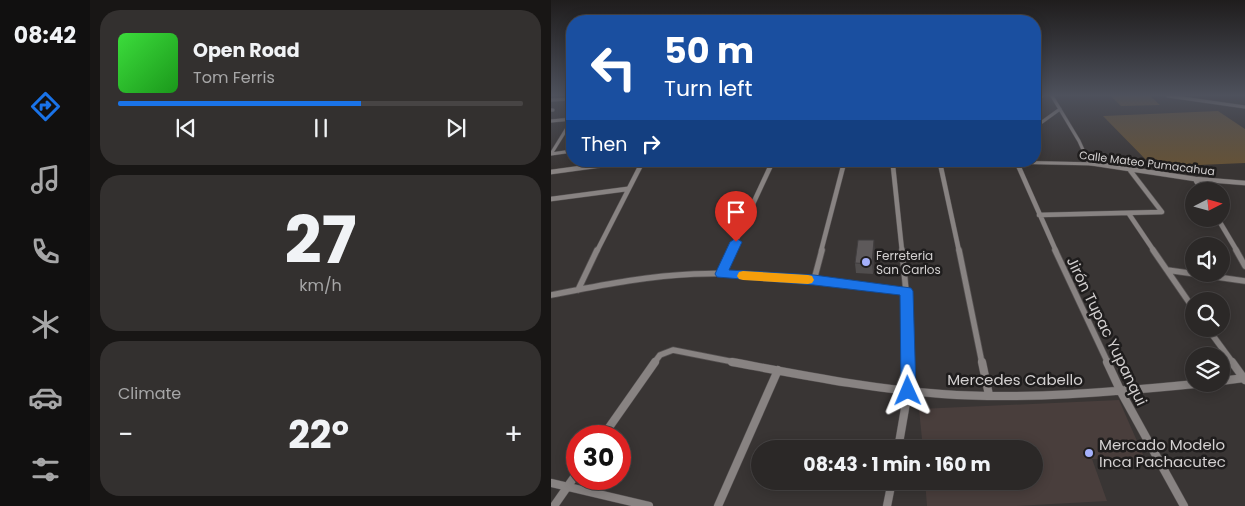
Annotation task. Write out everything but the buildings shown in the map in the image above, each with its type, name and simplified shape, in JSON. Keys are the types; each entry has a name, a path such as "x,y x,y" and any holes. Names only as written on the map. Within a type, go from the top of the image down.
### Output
{"street":[{"path":"552,122 566,120"},
{"path":"1066,120 1083,148 1089,163"},
{"path":"551,154 566,129"},
{"path":"551,154 566,152"},
{"name":"Calle Mateo Pumacahua","path":"1041,162 1089,163 1195,179 1245,183"},
{"path":"551,172 588,167"},
{"path":"578,290 640,167"},
{"path":"721,274 770,167"},
{"path":"814,280 843,167"},
{"path":"893,167 907,291 908,391 900,440"},
{"path":"941,167 989,395"},
{"name":"Jirón Tupac Yupanqui","path":"1019,167 1039,215 1121,392 1184,506"},
{"path":"1039,215 1162,212 1129,169"},
{"path":"551,199 627,190"},
{"path":"1129,214 1185,296"},
{"path":"1223,228 1245,266"},
{"path":"1167,270 1245,282"},
{"path":"551,295 664,276 721,274 814,280 907,291"},
{"path":"1214,337 1244,379"},
{"name":"Mercedes Cabello","path":"611,425 661,356 667,351 673,350 778,370 908,391 989,395 1121,392 1185,385"},
{"path":"718,506 778,370"},
{"path":"1230,380 1244,379"},
{"path":"551,483 566,487"},
{"path":"554,506 566,488"},
{"path":"580,490 649,506"},
{"path":"887,506 890,490"}],"shaded area":[{"path":"1107,120 1231,120 1245,129 1245,163 1153,167"},
{"name":"Mercado Modelo Inca Pachacutec","path":"1119,400 1144,457 1092,459 1107,501 1016,506 927,506 926,490 1043,490 1043,440 922,440 919,409"}],"slow traffic":[{"path":"743,276 808,280"}],"place":[{"name":"Ferreteria San Carlos","path":"866,262"},
{"name":"Mercado Modelo Inca Pachacutec","path":"1089,453"}],"route":[{"path":"736,242 721,274 814,280 907,291 908,391"}]}
